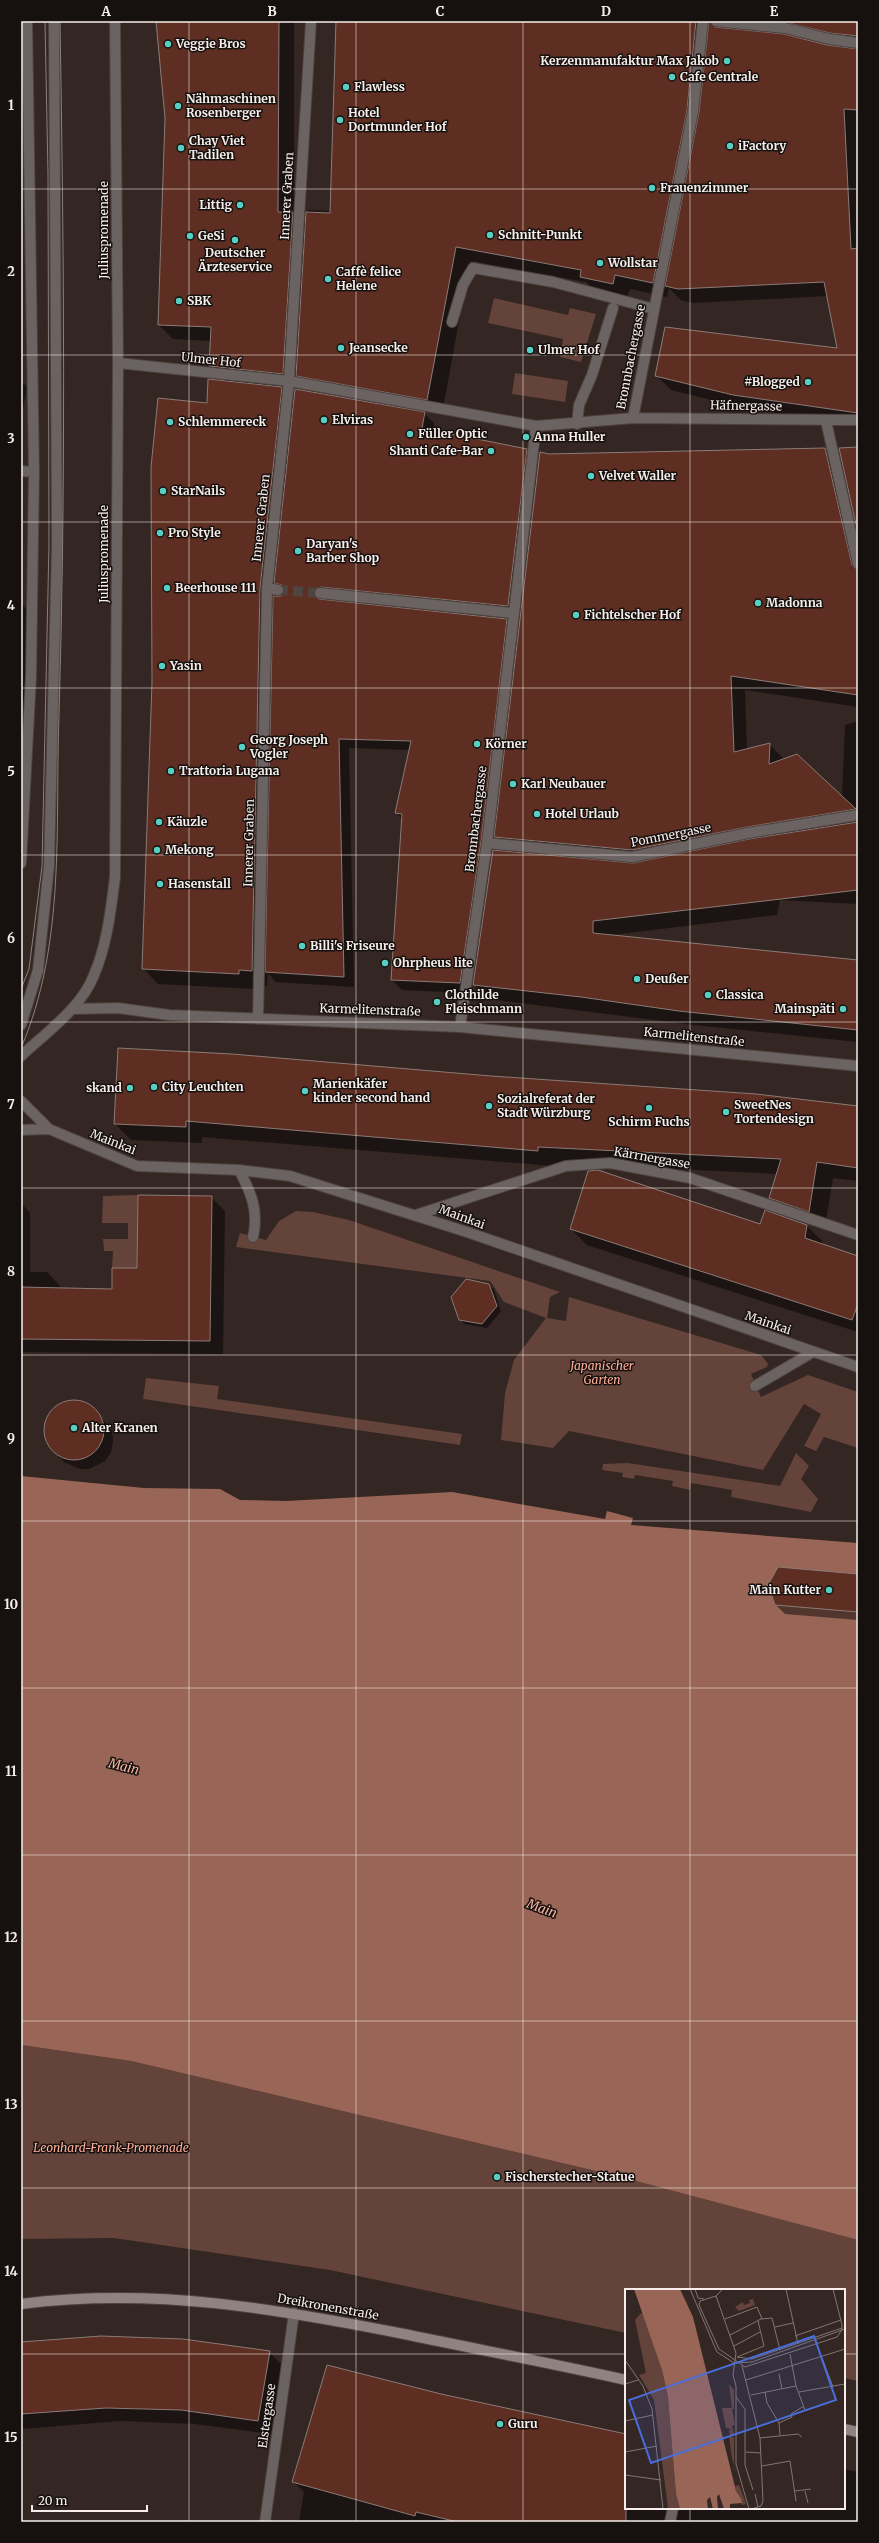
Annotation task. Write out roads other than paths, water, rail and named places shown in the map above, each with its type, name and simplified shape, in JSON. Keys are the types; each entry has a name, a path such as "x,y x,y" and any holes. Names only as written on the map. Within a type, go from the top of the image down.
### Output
{"main road":[{"name":"Dreikronenstraße","path":"21,2304 64,2299 133,2298 210,2301 294,2313 625,2380"},
{"path":"845,2429 858,2432"}],"street":[{"path":"21,863 30,677 34,472 26,227 27,21"},
{"path":"21,1025 38,970 49,866 57,544 54,21"},
{"name":"Juliuspromenade","path":"21,1056 72,1009 94,976 111,908 116,877 118,363 115,21"},
{"name":"Innerer Graben","path":"258,1019 267,588 289,381 311,21"},
{"name":"Bronnbachergasse","path":"460,1027 487,843 536,426 577,424 633,418 693,111 703,21"},
{"path":"716,21 785,28 829,39 858,43"},
{"path":"452,322 463,285 473,268 553,282 654,309"},
{"path":"577,424 580,405 592,375 613,308"},
{"name":"Ulmer Hof","path":"118,363 289,381 536,426"},
{"name":"Häfnergasse","path":"633,418 826,421 858,420"},
{"path":"826,421 858,564"},
{"path":"21,471 34,472"},
{"path":"267,588 278,590"},
{"path":"320,593 513,613"},
{"name":"Pommergasse","path":"487,843 632,857 748,833 858,815"},
{"name":"Karmelitenstraße","path":"72,1009 118,1008 169,1015 460,1027 858,1066"},
{"name":"Mainkai","path":"21,1100 50,1129 137,1166 239,1170 290,1176 416,1215 858,1367"},
{"name":"Mainkai","path":"21,1130 50,1129"},
{"name":"Kärrnergasse","path":"416,1215 566,1166 610,1163 690,1178 858,1235"},
{"path":"239,1170 250,1189 255,1205 255,1221 252,1237"},
{"path":"756,1386 813,1352"},
{"name":"Elstergasse","path":"265,2522 294,2313"},
{"path":"670,2522 673,2509"}],"water":[{"name":"Main","path":"21,1476 144,1488 220,1489 240,1500 286,1501 452,1492 605,1519 607,1511 633,1518 631,1525 858,1543 858,2240 617,2176 131,2061 21,2045"}],"tunnel":[{"path":"278,590 320,593"}],"tram line":[{"path":"21,989 29,969 42,866 49,544 48,174 45,21"},
{"path":"21,1048 35,1008 45,968 52,926 57,842 63,542 63,195 60,21"}],"place":[{"name":"Veggie Bros","path":"168,44"},
{"name":"Kerzenmanufaktur Max Jakob","path":"727,61"},
{"name":"Cafe Centrale","path":"672,77"},
{"name":"Flawless","path":"346,87"},
{"name":"Nähmaschinen Rosenberger","path":"178,106"},
{"name":"Hotel Dortmunder Hof","path":"340,120"},
{"name":"iFactory","path":"730,146"},
{"name":"Chay Viet Tadilen","path":"181,148"},
{"name":"Frauenzimmer","path":"652,188"},
{"name":"Littig","path":"240,205"},
{"name":"Schnitt-Punkt","path":"490,235"},
{"name":"GeSi","path":"190,236"},
{"name":"Deutscher Ärzteservice","path":"235,240"},
{"name":"Wollstar","path":"600,263"},
{"name":"Caffè felice Helene","path":"328,279"},
{"name":"SBK","path":"179,301"},
{"name":"Jeansecke","path":"341,348"},
{"name":"Ulmer Hof","path":"530,350"},
{"name":"#Blogged","path":"808,382"},
{"name":"Elviras","path":"324,420"},
{"name":"Schlemmereck","path":"170,422"},
{"name":"Füller Optic","path":"410,434"},
{"name":"Anna Huller","path":"526,437"},
{"name":"Shanti Cafe-Bar","path":"491,451"},
{"name":"Velvet Waller","path":"591,476"},
{"name":"StarNails","path":"163,491"},
{"name":"Pro Style","path":"160,533"},
{"name":"Daryan's Barber Shop","path":"298,551"},
{"name":"Beerhouse 111","path":"167,588"},
{"name":"Madonna","path":"758,603"},
{"name":"Fichtelscher Hof","path":"576,615"},
{"name":"Yasin","path":"162,666"},
{"name":"Körner","path":"477,744"},
{"name":"Georg Joseph Vogler","path":"242,747"},
{"name":"Trattoria Lugana","path":"171,771"},
{"name":"Karl Neubauer","path":"513,784"},
{"name":"Hotel Urlaub","path":"537,814"},
{"name":"Käuzle","path":"159,822"},
{"name":"Mekong","path":"157,850"},
{"name":"Hasenstall","path":"160,884"},
{"name":"Billi's Friseure","path":"302,946"},
{"name":"Ohrpheus lite","path":"385,963"},
{"name":"Deußer","path":"637,979"},
{"name":"Classica","path":"708,995"},
{"name":"Clothilde Fleischmann","path":"437,1002"},
{"name":"Mainspäti","path":"843,1009"},
{"name":"City Leuchten","path":"154,1087"},
{"name":"skand","path":"130,1088"},
{"name":"Marienkäfer kinder second hand","path":"305,1091"},
{"name":"Sozialreferat der Stadt Würzburg","path":"489,1106"},
{"name":"Schirm Fuchs","path":"649,1108"},
{"name":"SweetNes Tortendesign","path":"726,1112"},
{"name":"Alter Kranen","path":"74,1428"},
{"name":"Main Kutter","path":"829,1590"},
{"name":"Fischerstecher-Statue","path":"497,2177"},
{"name":"Guru","path":"500,2424"}],"park label":[{"name":"Japanischer Garten","path":"602,1373"},
{"name":"Leonhard-Frank-Promenade","path":"111,2148"}]}
